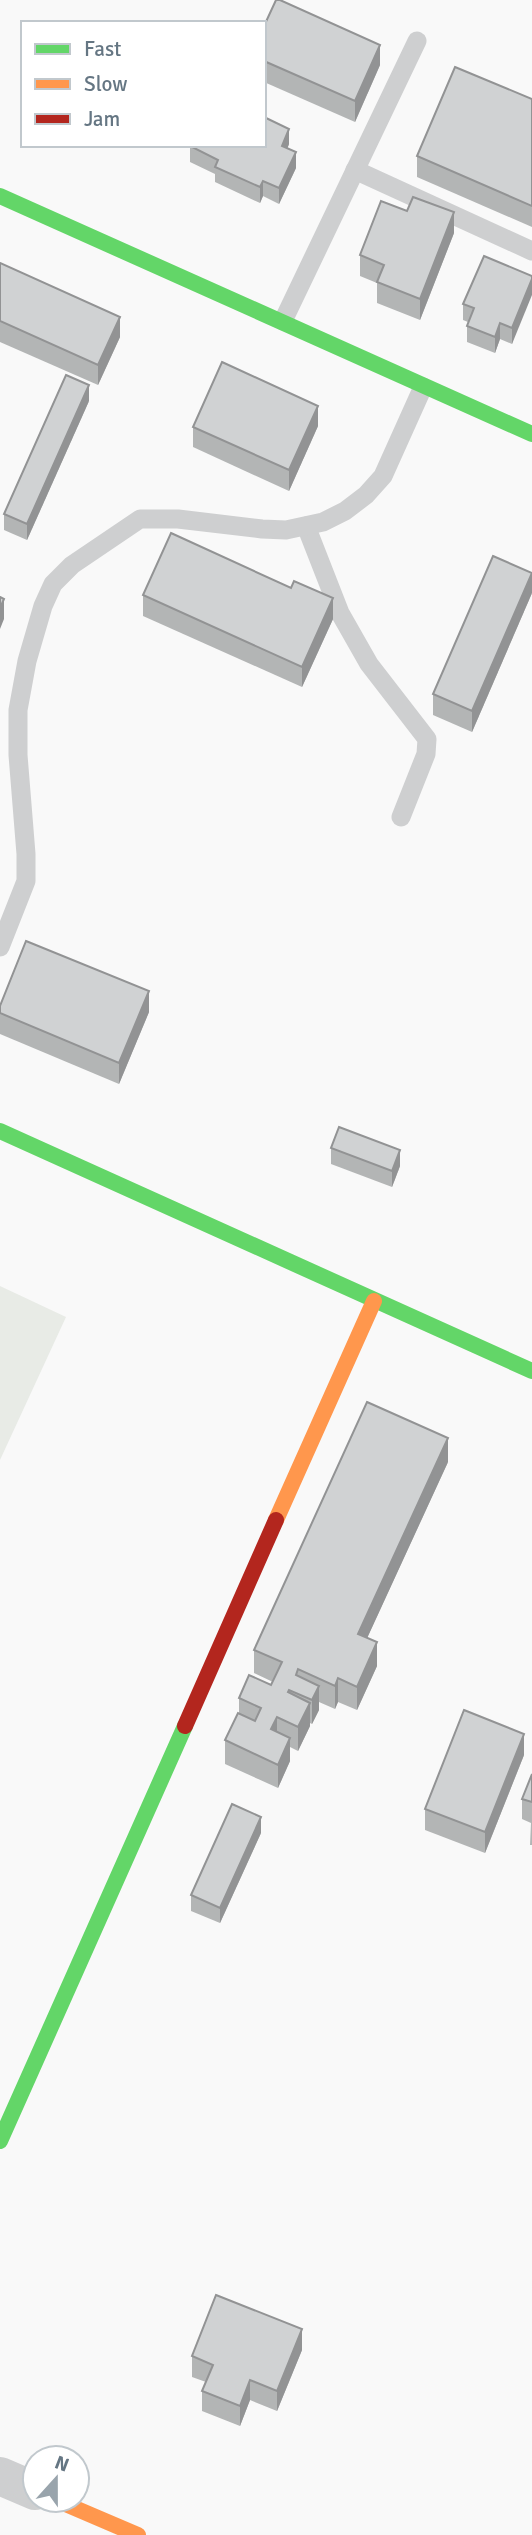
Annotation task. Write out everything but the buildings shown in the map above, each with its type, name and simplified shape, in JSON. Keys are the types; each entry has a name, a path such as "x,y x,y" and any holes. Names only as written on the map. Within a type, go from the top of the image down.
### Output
{"street":[{"path":"0,196 532,434"},
{"path":"0,1131 532,1371"},
{"path":"0,2141 374,1301"},
{"path":"0,2476 21,2485"},
{"path":"89,2514 138,2535"}],"lane":[{"path":"283,321 417,41"},
{"path":"355,170 532,251"},
{"path":"0,947 26,881 18,755 18,710 27,661 53,584 72,565 140,519 178,519 262,530 286,530 323,522 345,511 366,495 383,476 423,387"},
{"path":"306,526 340,613 369,664 426,739 426,754 401,817"}],"shaded area":[{"path":"0,1286 66,1317 0,1460"}],"traffic: fast":[{"path":"0,196 532,434"},
{"path":"0,1131 532,1371"},
{"path":"0,2141 185,1726"}],"traffic: slow":[{"path":"276,1520 374,1301"},
{"path":"89,2514 138,2535"}],"traffic: jam":[{"path":"185,1726 276,1520"}]}
